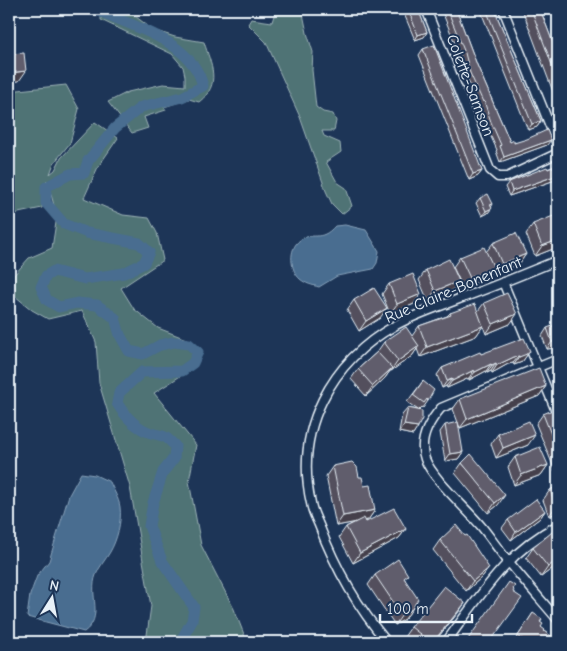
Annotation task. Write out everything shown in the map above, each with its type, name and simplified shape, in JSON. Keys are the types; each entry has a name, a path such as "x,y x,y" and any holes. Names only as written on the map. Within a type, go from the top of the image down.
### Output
{"street":[{"path":"426,9 490,170 498,177 507,177 558,153"},
{"path":"503,9 558,146"},
{"name":"Rue Claire-Bonenfant","path":"388,642 359,605 343,577 324,539 311,504 307,472 309,438 317,411 330,384 350,361 371,341 396,325 558,260"},
{"path":"503,282 558,416"},
{"path":"558,359 441,408 431,419 422,444 424,459 431,471 482,526 508,561 558,620"},
{"path":"446,642 508,561 527,543 558,525"}],"green space":[{"path":"101,9 126,9 153,30 175,37 204,42 213,74 213,81 206,95 199,102 189,99 164,107 166,110 144,117 148,128 132,133 108,102 128,92 163,84 185,86 183,67 172,54 101,20"},
{"path":"276,9 302,9 313,52 312,70 316,107 323,112 333,114 336,121 334,131 322,131 324,136 340,143 341,152 326,162 337,182 346,188 352,206 342,214 332,204 326,191 300,117 266,42 248,24 251,19 272,22"},
{"path":"66,85 79,109 70,143 54,163 50,174 55,170 61,158 95,122 118,138 98,167 84,198 123,215 149,218 157,233 163,260 121,288 134,309 158,328 194,342 196,366 154,393 196,445 189,481 201,545 234,609 247,642 146,642 151,606 130,487 99,383 96,342 82,311 48,319 32,310 15,296 14,275 29,258 52,248 57,216 47,180 43,190 42,208 9,215 9,91"}],"water":[{"path":"345,225 366,230 379,251 377,263 373,269 337,276 319,287 300,279 292,265 292,254 296,244 309,236 321,236 335,226"},
{"path":"81,473 95,475 110,482 120,507 120,524 115,542 97,572 94,583 94,620 84,632 27,617 30,595 37,576 49,561 69,495"}],"building":[{"path":"408,9 418,9 427,32 418,35"},
{"path":"447,9 456,9 477,65 510,142 514,140 514,143 527,139 547,130 551,140 504,157 484,101 470,73 465,53"},
{"path":"486,9 494,9 541,121 532,124"},
{"path":"531,9 540,9 558,56 558,81"},
{"path":"434,45 482,171 473,174 423,49"},
{"path":"24,53 26,71 9,73 9,54"},
{"path":"558,165 558,175 512,191 509,182 547,167 548,169"},
{"path":"488,194 493,204 490,205 492,208 486,211 480,198"},
{"path":"556,215 558,220 558,240 542,246 533,224"},
{"path":"516,233 526,254 502,264 493,243"},
{"path":"484,247 494,268 470,278 460,257"},
{"path":"449,259 459,281 435,291 426,270"},
{"path":"413,274 421,294 397,304 389,284"},
{"path":"374,288 387,308 366,321 354,300"},
{"path":"507,293 517,314 493,324 484,303"},
{"path":"475,304 483,326 427,347 419,326"},
{"path":"558,324 558,341 552,342 547,328"},
{"path":"406,327 419,346 398,361 384,342"},
{"path":"524,338 530,351 527,354 514,357 497,365 496,363 491,364 452,381 452,379 447,381 442,368 480,352 481,354"},
{"path":"377,352 392,368 373,386 358,369"},
{"path":"539,368 546,386 467,419 460,399"},
{"path":"423,381 434,390 428,401 427,399 424,403 413,395"},
{"path":"408,408 422,411 422,419 418,427 404,425"},
{"path":"555,409 558,417 558,452 543,414"},
{"path":"529,421 535,435 503,448 498,434"},
{"path":"458,422 463,452 450,454 445,425"},
{"path":"540,447 548,465 521,475 515,457"},
{"path":"471,454 505,495 495,503 462,463"},
{"path":"352,462 357,467 359,477 362,477 364,486 370,485 375,510 343,516 333,466"},
{"path":"558,486 558,505 556,506 550,490"},
{"path":"536,499 545,511 516,532 508,520"},
{"path":"394,508 406,529 360,553 346,527 364,518 366,522"},
{"path":"456,525 465,536 467,535 489,568 473,581 440,540"},
{"path":"558,527 558,559 548,567 533,548"},
{"path":"398,559 408,575 404,578 418,599 412,609 402,615 375,575"},
{"path":"509,582 515,586 513,592 522,598 490,642 466,642"},
{"path":"444,586 465,603 433,642 430,642 411,627"},
{"path":"533,613 542,619 540,622 543,624 541,627 554,638 552,642 525,642 518,636"}],"waterway":[{"path":"95,9 143,29 174,46 187,57 197,70 203,86 182,97 141,107 115,128 88,161 84,173 70,174 46,187 46,203 64,224 87,233 139,243 149,252 144,263 124,273 85,279 54,271 46,276 41,287 47,300 59,307 77,303 97,305 115,318 120,335 129,351 143,354 160,345 174,342 189,344 198,352 193,363 182,371 142,372 119,393 117,403 127,417 136,425 146,431 169,439 175,446 174,458 163,472 153,503 149,526 162,561 194,607 192,621 180,642"}]}
